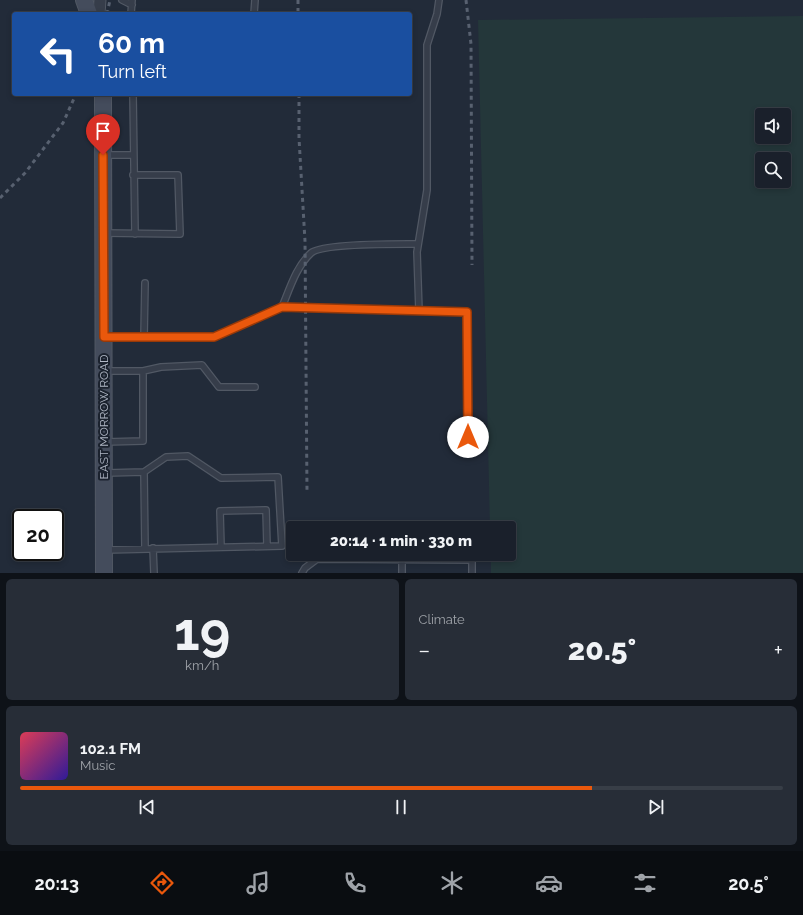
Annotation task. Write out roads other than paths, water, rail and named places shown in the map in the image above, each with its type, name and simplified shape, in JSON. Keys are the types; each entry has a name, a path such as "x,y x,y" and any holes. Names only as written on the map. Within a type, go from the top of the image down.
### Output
{"main road":[{"path":"84,0 88,12"},
{"name":"EAST MORROW ROAD","path":"103,96 104,573"}],"street":[{"path":"99,12 100,0"}],"lane":[{"path":"122,0 132,2 131,12"},
{"path":"254,12 255,0"},
{"path":"419,311 418,244 427,190 427,44 437,14 439,0"},
{"path":"133,96 135,234"},
{"path":"103,155 133,155"},
{"path":"103,233 180,234 178,175 133,175"},
{"path":"282,307 296,272 312,252 326,248 358,245 418,244"},
{"path":"144,337 145,283"},
{"path":"104,337 214,337 282,307 467,312 468,437"},
{"path":"104,371 143,371 161,367 202,365 219,387 255,386"},
{"path":"104,442 143,441 143,371"},
{"path":"104,473 144,472 166,457 188,456 221,478 278,477 282,546 104,550"},
{"path":"144,472 145,549"},
{"path":"221,547 220,511 266,510 267,546"},
{"path":"153,548 154,573"},
{"path":"302,573 305,568 314,561"},
{"path":"402,561 402,573"},
{"path":"472,561 472,573"}],"railway":[{"path":"107,12 110,0"},
{"path":"298,0 298,12"},
{"path":"466,0 471,44 472,265"},
{"path":"0,198 25,173 63,123 75,96"},
{"path":"299,96 299,138 305,241 307,492"}]}
